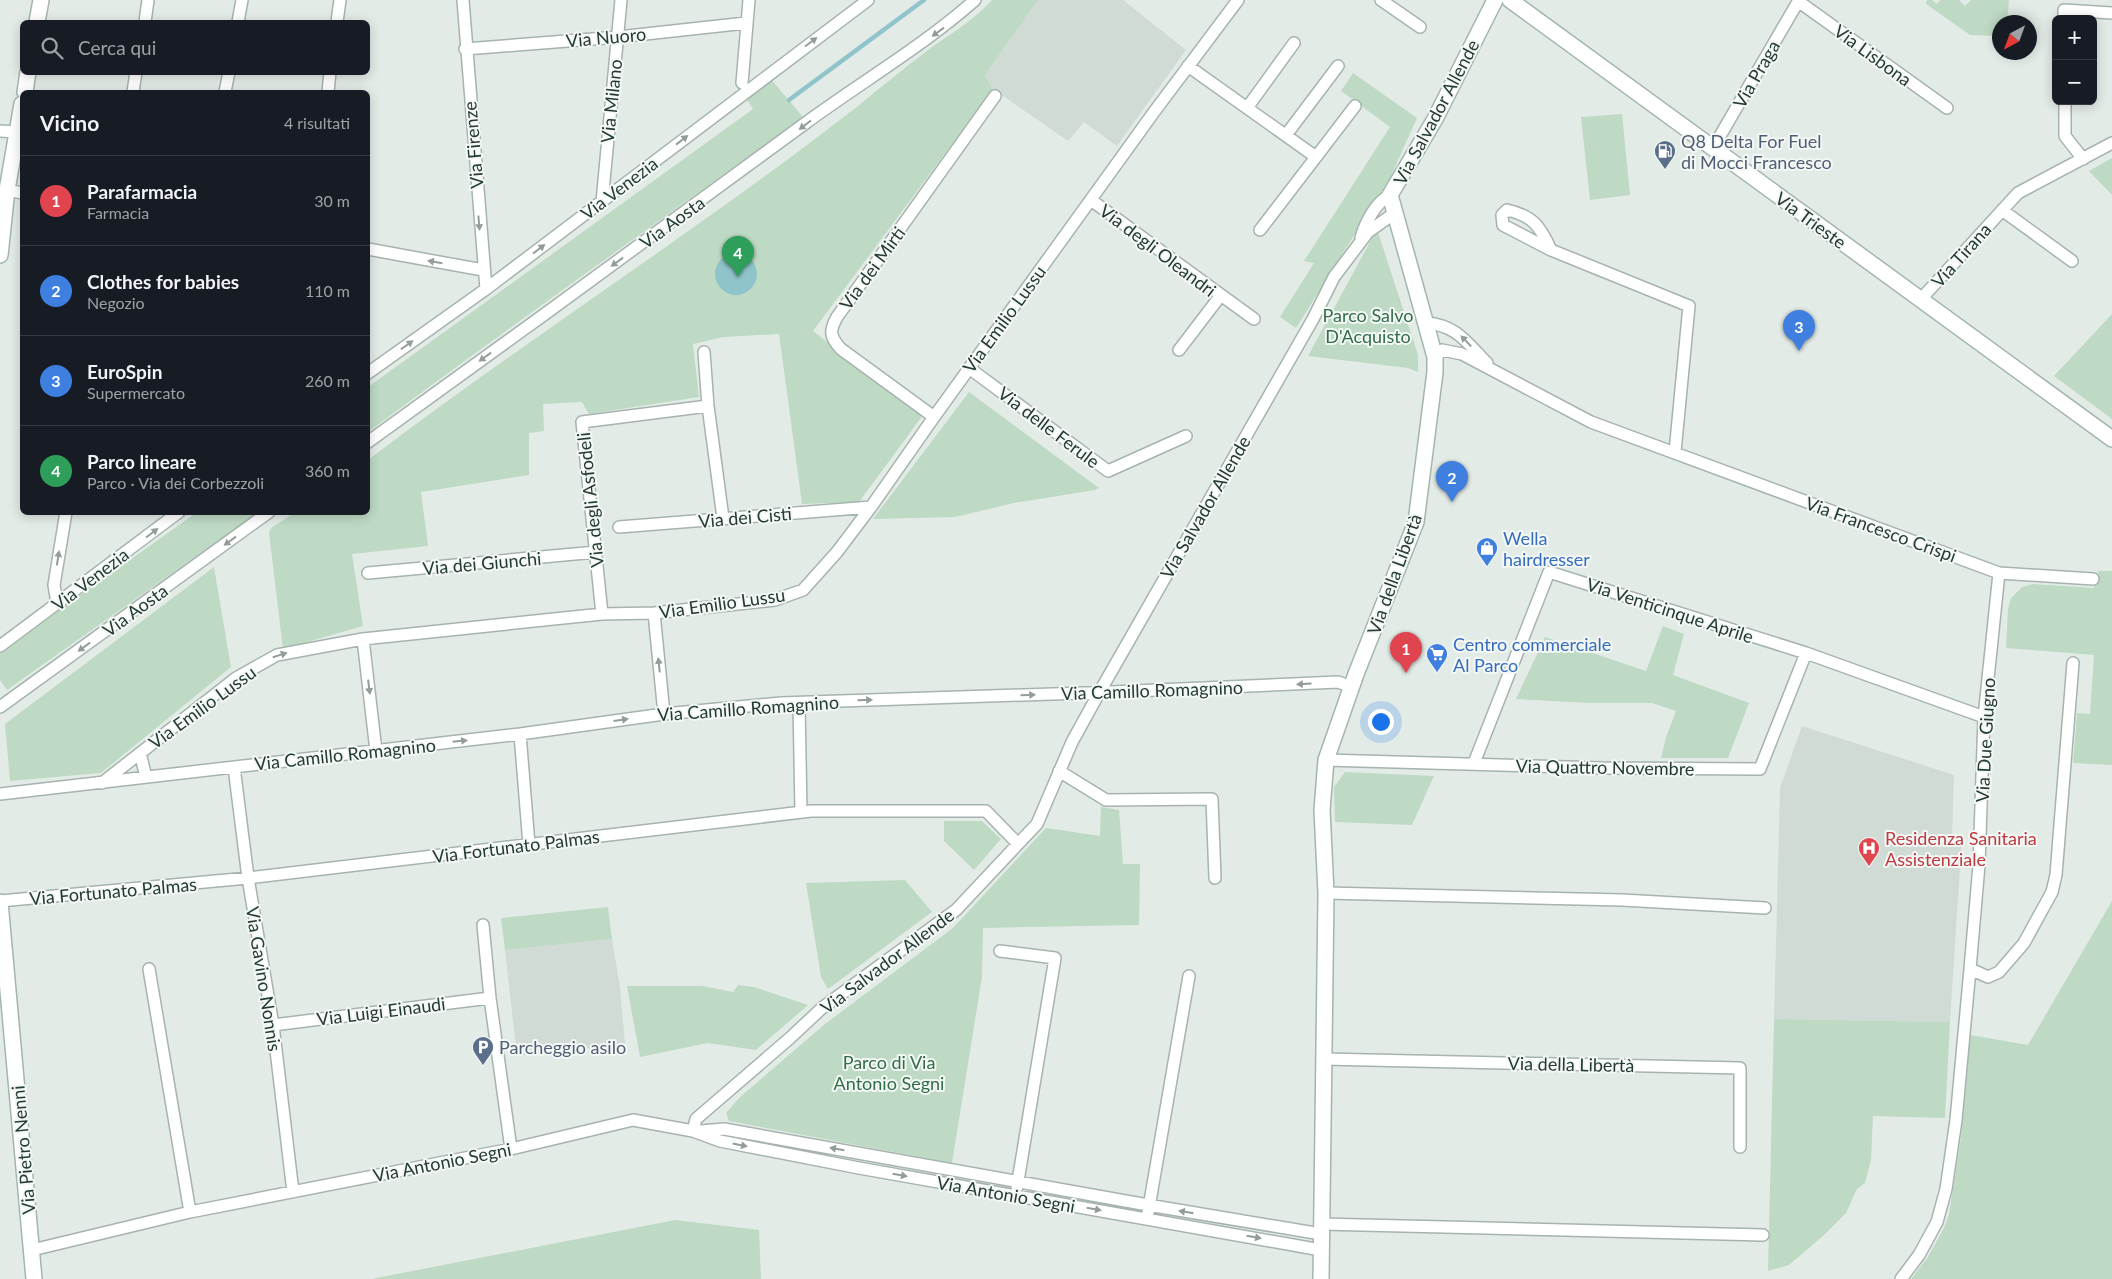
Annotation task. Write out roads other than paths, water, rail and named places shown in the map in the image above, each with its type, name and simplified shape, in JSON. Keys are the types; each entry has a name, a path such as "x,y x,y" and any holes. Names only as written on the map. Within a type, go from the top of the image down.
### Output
{"street":[{"path":"37,20 41,0"},
{"path":"145,20 148,0"},
{"path":"238,20 242,0"},
{"path":"337,20 340,0"},
{"name":"Via Firenze","path":"463,0 486,289"},
{"name":"Via Milano","path":"602,202 621,0"},
{"path":"742,83 749,0"},
{"name":"Via Venezia","path":"370,372 486,289 868,0"},
{"name":"Via Aosta","path":"370,441 808,122 942,29 975,0"},
{"name":"Via Emilio Lussu","path":"102,783 236,678 277,655 363,639 602,614 654,613 775,600 803,590 837,552 871,507 969,368 1238,0"},
{"path":"1381,0 1420,27"},
{"name":"Via Salvador Allende","path":"1358,247 1364,227 1384,198 1390,195 1436,119 1495,0"},
{"name":"Via Trieste","path":"1510,0 2112,439"},
{"name":"Via Praga","path":"1713,148 1799,0"},
{"name":"Via Lisbona","path":"1799,0 1947,108"},
{"path":"2064,15 2064,10 2112,14"},
{"name":"Via Nuoro","path":"466,49 746,23"},
{"path":"1247,108 1294,43"},
{"path":"1188,66 1316,157"},
{"path":"1286,135 1338,66"},
{"path":"25,90 28,75"},
{"path":"133,90 136,75"},
{"path":"225,90 228,75"},
{"path":"328,90 330,75"},
{"name":"Via dei Mirti","path":"934,417 841,349 834,341 831,328 995,96"},
{"path":"2065,105 2065,136 2083,159"},
{"path":"1260,230 1355,106"},
{"path":"0,255 7,190 20,118"},
{"path":"0,131 18,132"},
{"name":"Via Tirana","path":"1921,299 2018,193 2112,144"},
{"path":"7,190 20,193"},
{"name":"Via della Libertà","path":"1321,1279 1326,892 1322,810 1326,760 1352,686 1416,522 1435,372 1435,357 1390,195"},
{"name":"Via degli Oleandri","path":"1091,200 1221,295 1179,350"},
{"path":"1551,250 1538,225 1530,219 1507,210 1502,215 1503,225 1551,250 1689,306 1675,452"},
{"name":"Via Tirana","path":"2002,210 2072,261"},
{"name":"Via Salvador Allende","path":"693,1131 696,1119 822,1008 956,910 1037,824 1072,742 1317,311 1334,277 1368,232 1396,212"},
{"path":"370,250 483,270"},
{"path":"1221,295 1254,319"},
{"path":"1426,323 1442,324 1459,334 1497,374"},
{"name":"Via Francesco Crispi","path":"1435,357 1442,350 1462,354 1591,422 1999,573 2093,579"},
{"path":"704,352 708,406 723,518"},
{"name":"Via delle Ferule","path":"969,368 1108,471 1186,436"},
{"name":"Via degli Asfodeli","path":"602,614 582,422 708,406"},
{"name":"Via dei Cisti","path":"619,527 871,507"},
{"path":"57,604 54,585 66,515"},
{"name":"Via Aosta","path":"0,707 6,700 265,515"},
{"name":"Via Venezia","path":"0,646 57,604 166,517"},
{"name":"Via dei Giunchi","path":"368,573 596,552"},
{"name":"Via Venticinque Aprile","path":"1474,763 1549,572 1806,653 1984,718"},
{"name":"Via Due Giugno","path":"1901,1279 1919,1255 1937,1222 1946,1189 1956,1120 1979,865 1984,718 1999,573"},
{"path":"654,613 664,714"},
{"path":"363,639 376,751"},
{"name":"Via Quattro Novembre","path":"1326,760 1603,768 1760,769 1806,653"},
{"path":"1970,969 1988,977 1999,972 2024,943 2052,892 2056,875 2073,663"},
{"name":"Via Camillo Romagnino","path":"0,794 520,734 664,714 799,702 1099,693 1338,682 1352,686"},
{"path":"799,702 801,812"},
{"path":"520,734 529,845"},
{"path":"140,753 146,777"},
{"name":"Via Gavino Nonnis","path":"234,767 248,878 273,1025 293,1192"},
{"path":"1059,771 1106,800 1212,799 1215,878"},
{"name":"Via Fortunato Palmas","path":"0,901 248,878 801,812 986,811 1018,844"},
{"path":"1326,892 1622,900 1765,908"},
{"name":"Via Pietro Nenni","path":"0,901 34,1279"},
{"path":"483,925 490,998 511,1149"},
{"name":"Via Antonio Segni","path":"1000,951 1055,958 1018,1181"},
{"path":"149,969 190,1212"},
{"path":"1147,1218 1189,976"},
{"name":"Via Luigi Einaudi","path":"273,1025 490,998"},
{"name":"Via della Libertà","path":"1323,1059 1740,1068 1740,1147"},
{"name":"Via Antonio Segni","path":"32,1250 190,1212 511,1149 633,1120 693,1131 720,1141 860,1168 1321,1250"},
{"name":"Via Antonio Segni","path":"693,1131 724,1129 1148,1205 1321,1229"},
{"path":"1016,1195 1018,1181"},
{"path":"1321,1229 1763,1235"}],"water":[{"path":"740,253 748,256 754,262 757,274 754,286 748,292 732,295 724,292 718,286 715,270 718,262 724,256"}],"waterway":[{"path":"789,100 924,0"}],"place":[{"name":"Q8 Delta For Fuel di Mocci Francesco","path":"1665,170"},
{"name":"Parco lineare","path":"738,277"},
{"name":"EuroSpin","path":"1799,351"},
{"name":"Clothes for babies","path":"1452,502"},
{"name":"Wella hairdresser","path":"1487,567"},
{"name":"Parafarmacia","path":"1406,673"},
{"name":"Centro commerciale Al Parco","path":"1437,673"},
{"name":"Residenza Sanitaria Assistenziale","path":"1869,867"},
{"name":"Parcheggio asilo","path":"483,1066"}],"park label":[{"name":"Parco Salvo D'Acquisto","path":"1368,325"},
{"name":"Parco di Via Antonio Segni","path":"889,1072"}]}
